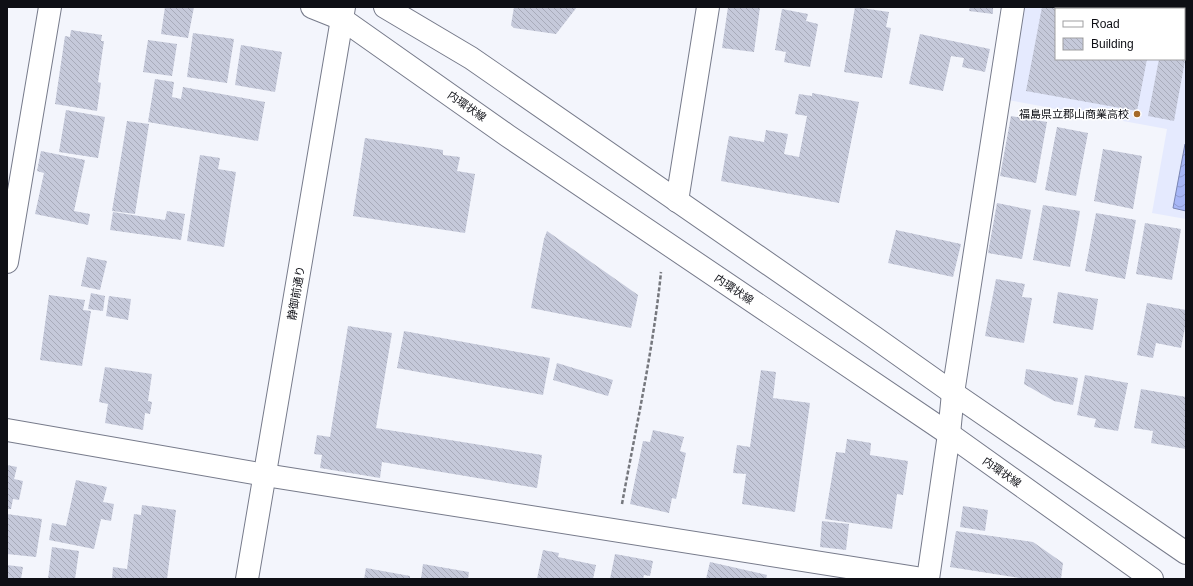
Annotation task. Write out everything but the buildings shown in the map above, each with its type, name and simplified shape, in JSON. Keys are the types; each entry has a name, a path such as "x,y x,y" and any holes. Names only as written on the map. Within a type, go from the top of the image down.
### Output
{"street":[{"path":"7,262 50,7"},
{"name":"内環状線","path":"312,7 343,13 508,136 949,434 1152,579"},
{"path":"385,7 471,58 1186,553"},
{"path":"677,201 708,7"},
{"path":"928,579 949,434 953,393 1013,7"},
{"name":"静御前通り","path":"247,579 343,13"},
{"path":"7,430 265,474 923,579"}],"path":[{"path":"617,530 650,356 658,305 661,272"}],"shaded area":[{"name":"福島県立郡山商業高校","path":"1024,7 1186,7 1186,219 1152,213 1167,129 1008,100"}],"water":[{"path":"1186,144 1186,211 1173,208"}],"place":[{"name":"福島県立郡山商業高校","path":"1137,114"}]}
